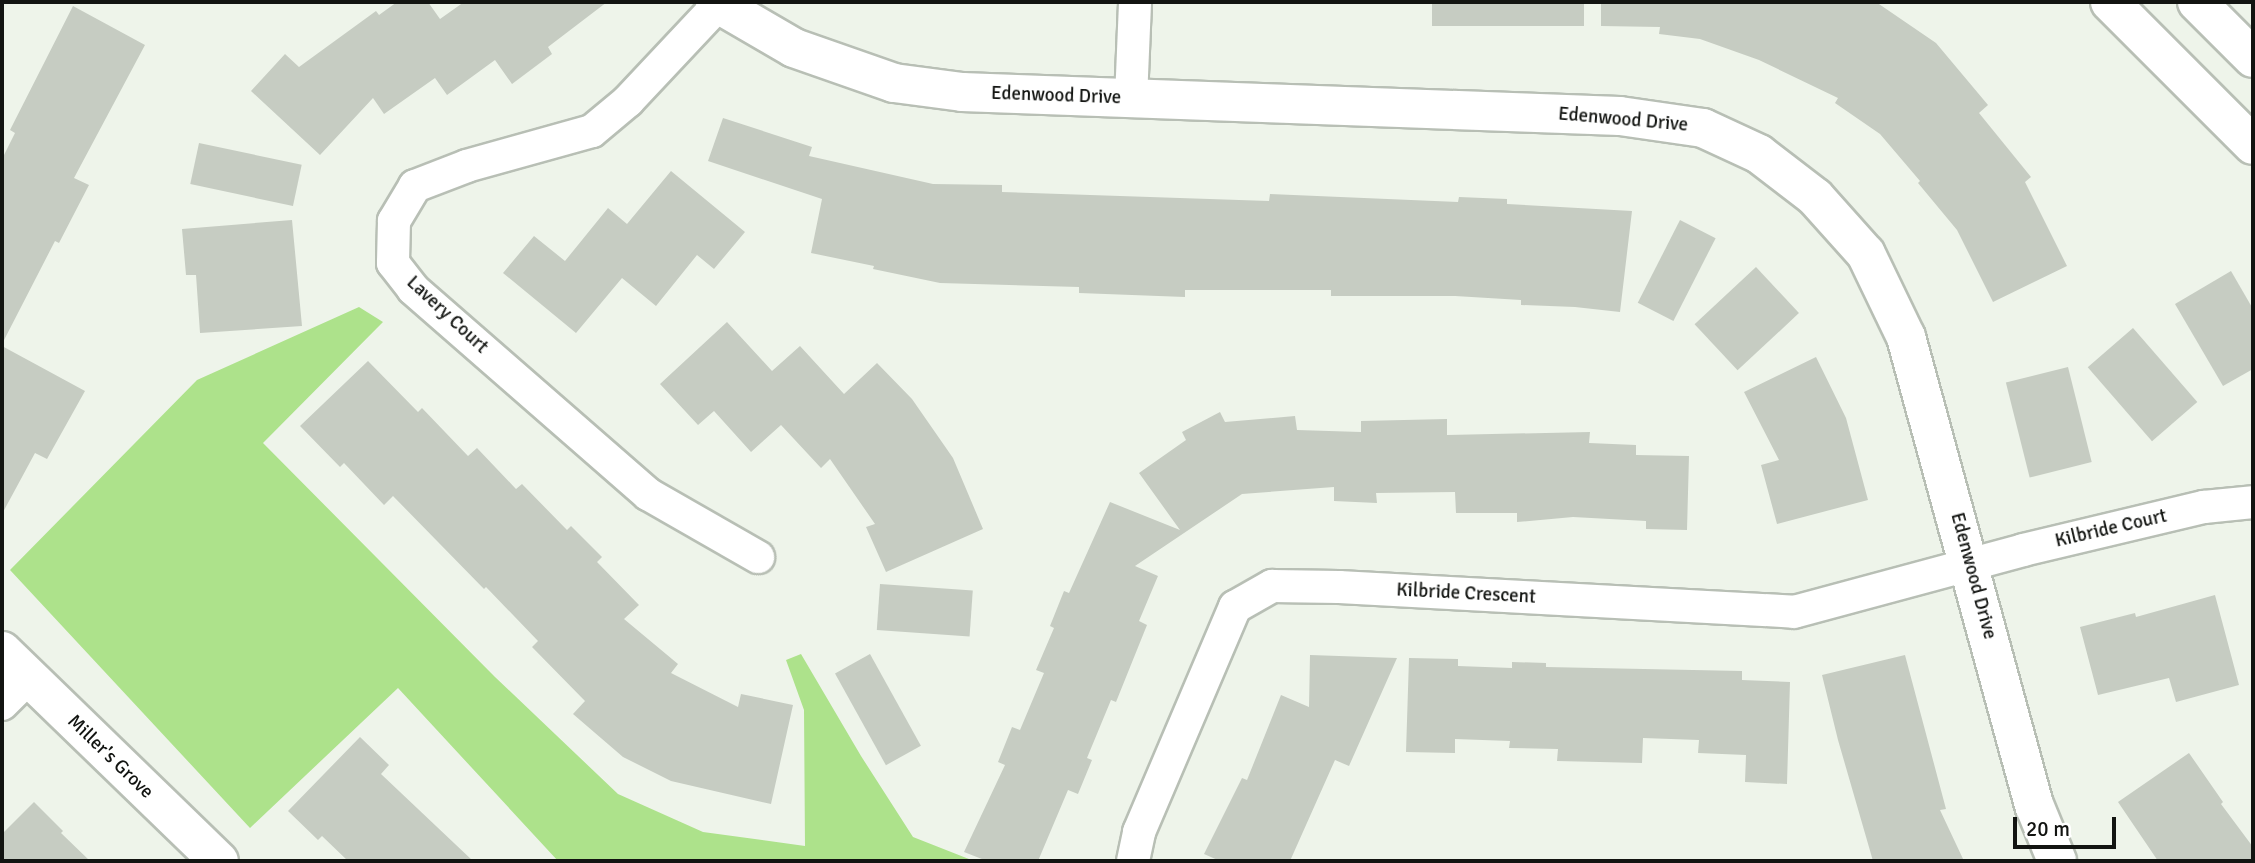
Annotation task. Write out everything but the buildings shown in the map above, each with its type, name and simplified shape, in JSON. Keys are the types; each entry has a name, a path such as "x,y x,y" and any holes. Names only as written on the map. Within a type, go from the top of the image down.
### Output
{"street":[{"path":"1131,99 1135,2"},
{"path":"2110,2 2253,145"},
{"path":"2197,2 2253,58"},
{"name":"Edenwood Drive","path":"716,3 794,48 894,83 962,92 1620,116 1703,128 1759,154 1815,197 1866,254 1906,337 1970,562 2035,807 2057,861"},
{"name":"Lavery Court","path":"716,3 628,101 592,131 467,166 415,186 394,222 393,263 414,289 648,494 758,557"},
{"name":"Kilbride Court","path":"1970,562 2204,507 2253,502"},
{"name":"Kilbride Crescent","path":"1133,861 1139,832 1235,607 1272,586 1339,587 1794,612 1970,562"},
{"name":"Miller's Grove","path":"2,651 15,691 219,861"}],"green space":[{"path":"359,307 383,322 263,443 495,677 618,794 703,832 805,846 804,710 786,660 801,654 913,837 974,861 558,861 398,688 250,828 10,570 197,380"}]}
